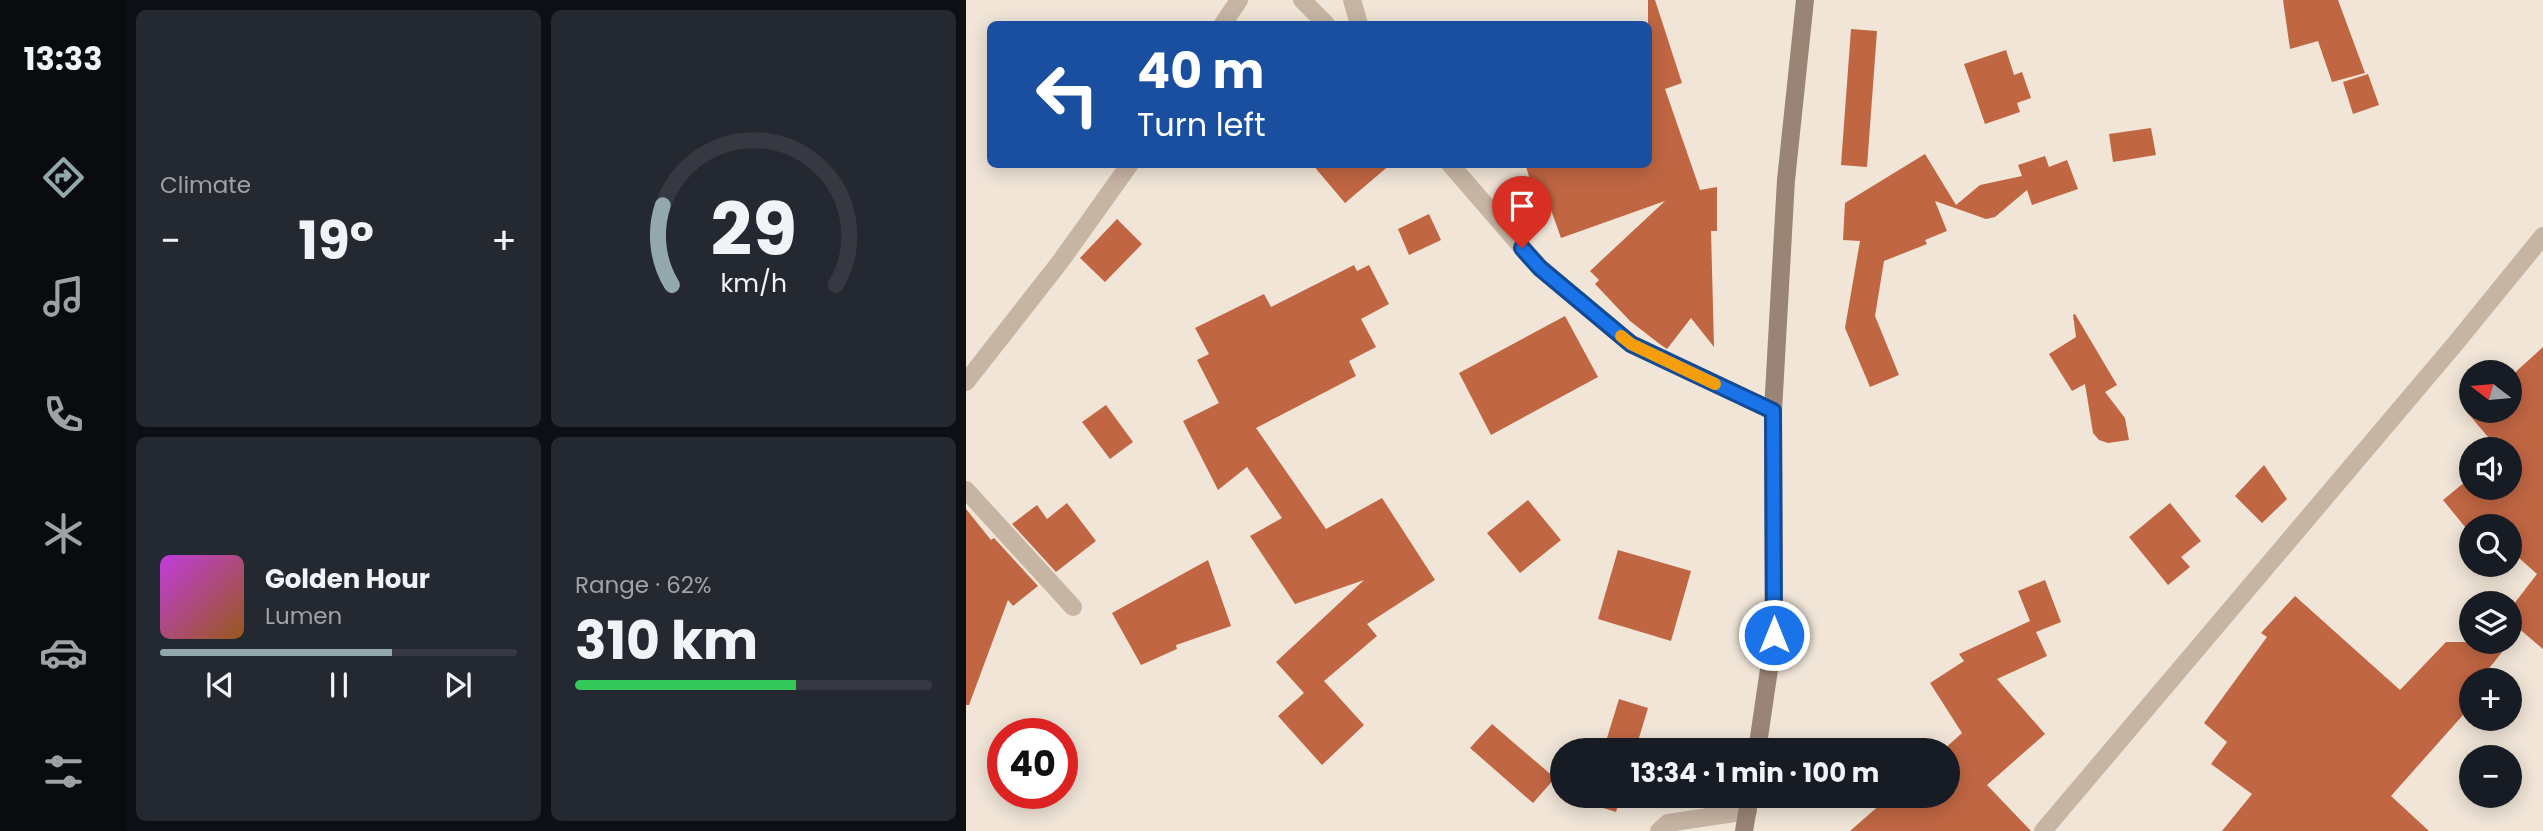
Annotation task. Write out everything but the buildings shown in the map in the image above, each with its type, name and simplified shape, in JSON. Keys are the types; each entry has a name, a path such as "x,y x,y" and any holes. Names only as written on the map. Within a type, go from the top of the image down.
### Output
{"street":[{"path":"1225,21 1239,0"},
{"path":"1302,0 1323,21"},
{"path":"1352,0 1358,21"},
{"path":"1759,738 1774,635 1773,411 1786,180 1805,0"},
{"path":"966,382 1060,262 1127,168"},
{"path":"1453,168 1540,268 1631,344 1773,411"},
{"path":"2043,831 2437,366 2543,236"},
{"path":"966,490 1073,607"},
{"path":"1659,831 1668,823 1732,808"},
{"path":"1744,831 1748,808"}],"slow traffic":[{"path":"1621,336 1631,344 1715,384"}],"route":[{"path":"1522,248 1540,268 1631,344 1773,411 1774,635"}]}
